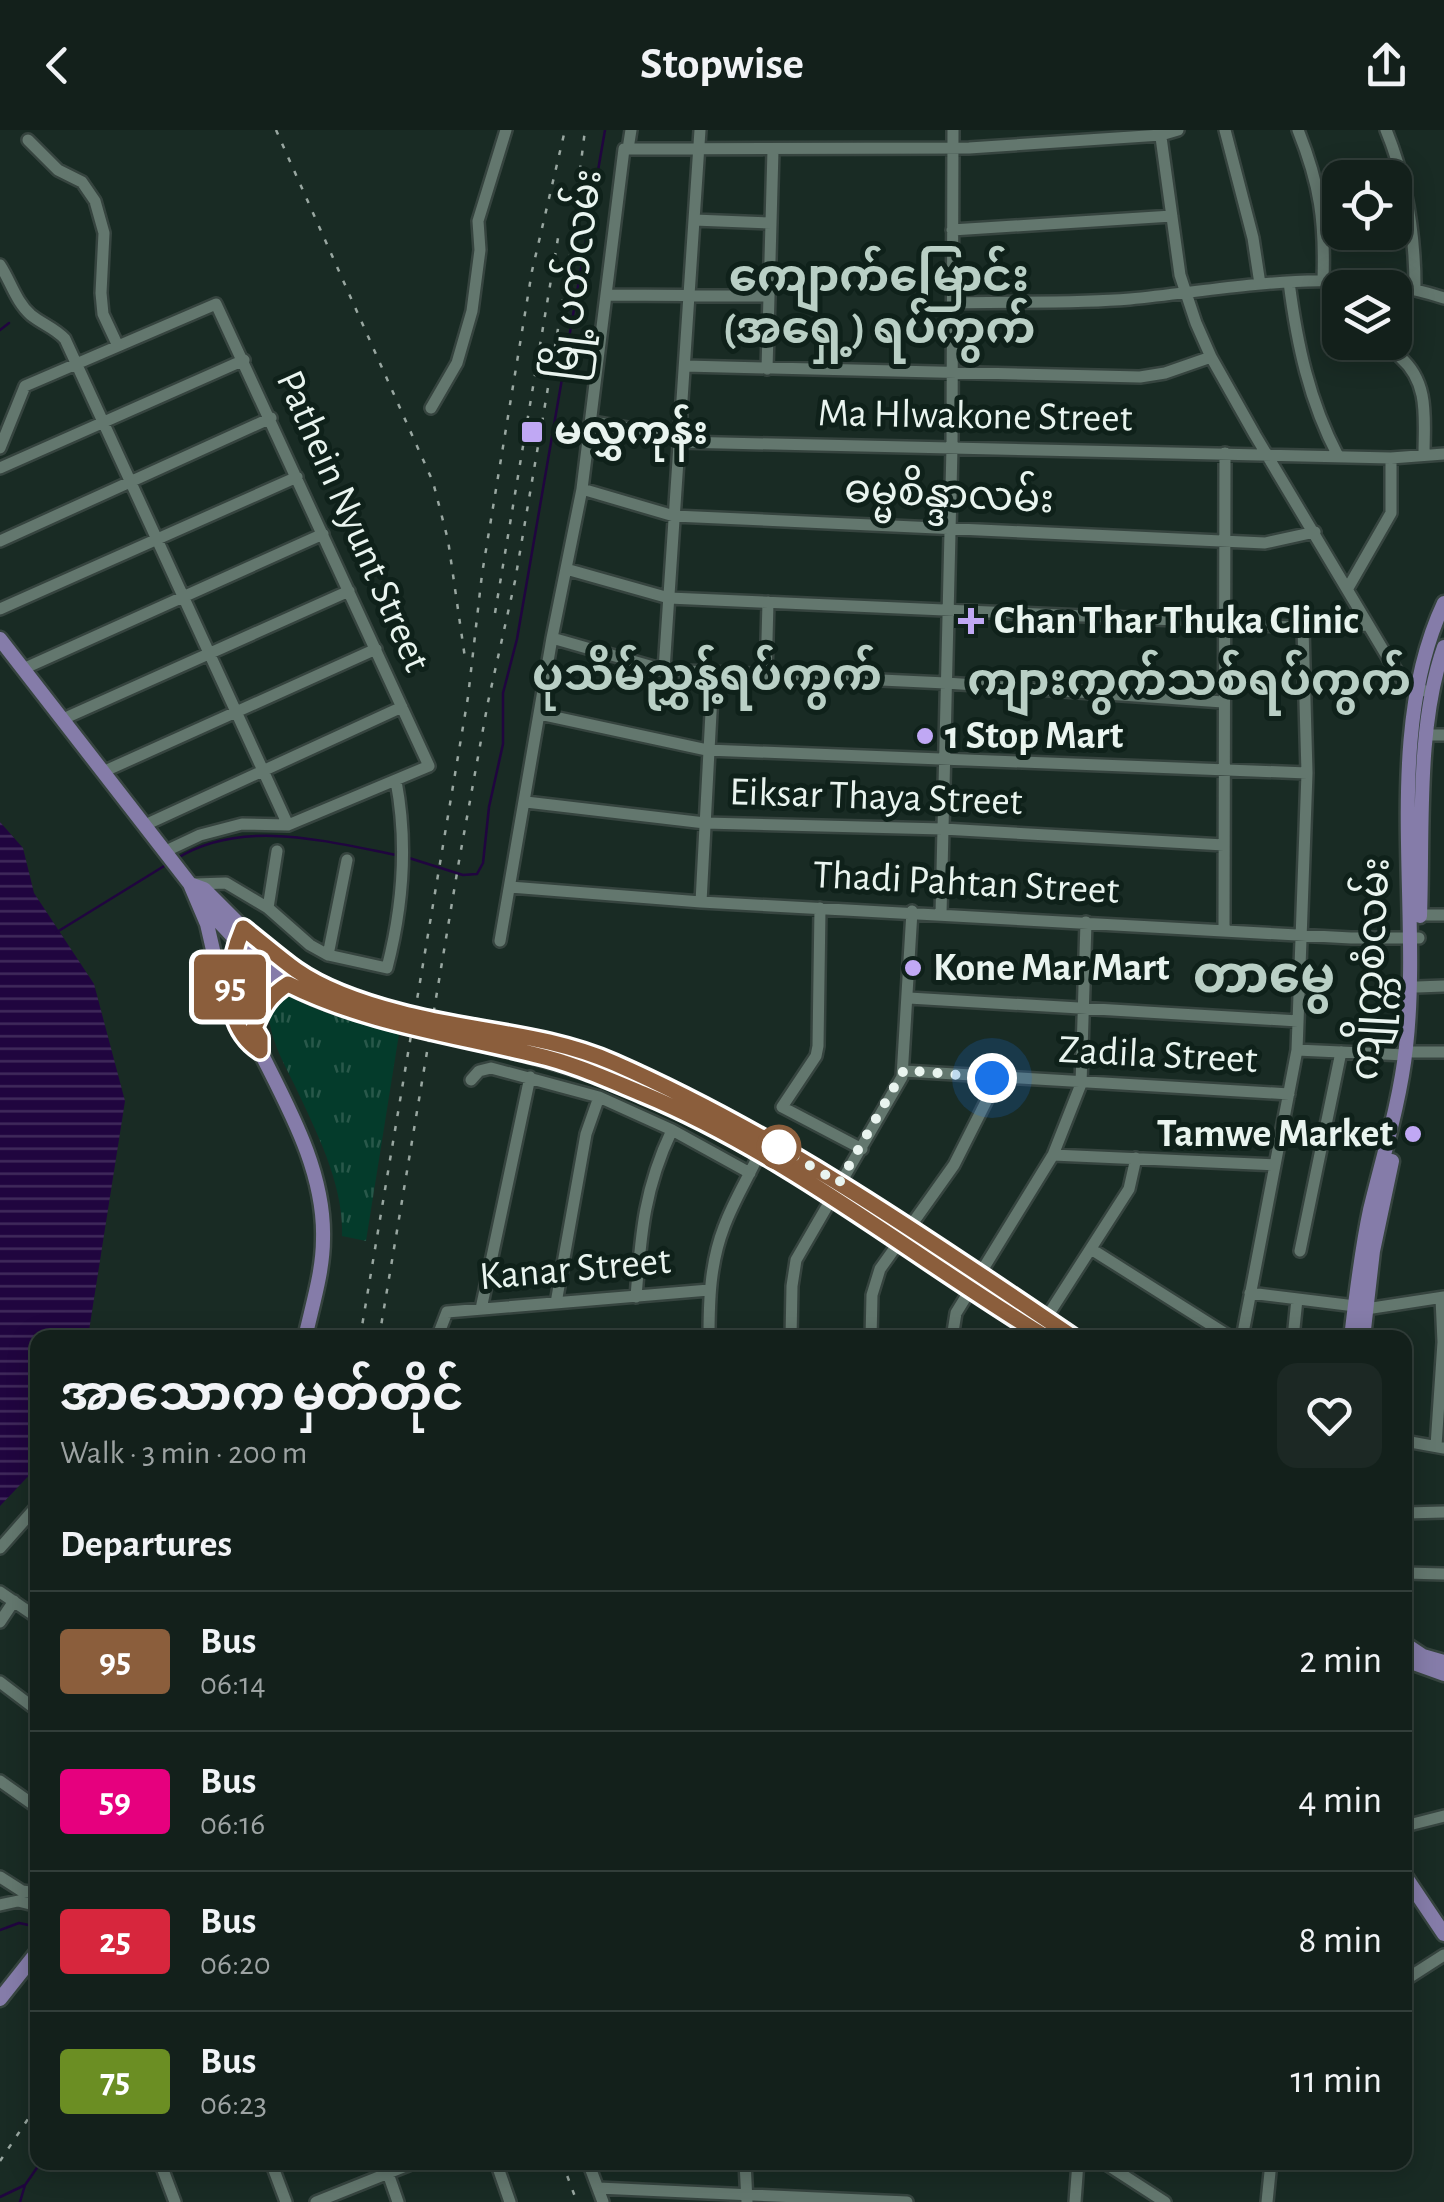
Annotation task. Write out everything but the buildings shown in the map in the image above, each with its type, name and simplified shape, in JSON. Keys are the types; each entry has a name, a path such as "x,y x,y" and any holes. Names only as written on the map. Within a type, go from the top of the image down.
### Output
{"main road":[{"name":"ကျိုက္ကစံလမ်း","path":"1409,1053 1414,938 1420,915 1425,691 1430,638 1444,603"},
{"path":"0,639 190,884 207,924 222,989 249,1044 260,1051"},
{"name":"ကျိုက္ကစံလမ်း","path":"1362,1330 1360,1262 1409,1053 1417,986 1410,746 1425,691 1444,647"},
{"path":"190,884 204,889 288,984 540,1056 628,1088 699,1121 903,1235 1043,1329"},
{"path":"198,900 245,939 330,996"},
{"path":"232,1008 230,977 245,939"},
{"path":"245,939 243,992 260,1038 260,1051 299,1131 322,1212 324,1241 307,1330"},
{"path":"254,1028 266,1000 288,984"},
{"path":"440,1028 536,1038 611,1062 766,1140 839,1183 903,1235"},
{"name":"ကျိုက္ကစံလမ်း","path":"1353,1330 1360,1308"},
{"path":"1412,1649 1444,1662"},
{"path":"1412,1663 1444,1674"},
{"path":"1412,1886 1444,1934"},
{"path":"1412,1900 1444,1944"},
{"path":"0,1999 30,1960"}],"street":[{"path":"432,408 457,363 472,312 480,250 478,221 506,130"},
{"name":"မြို့ပတ်လမ်း","path":"500,941 582,488 631,130"},
{"path":"664,670 700,130"},
{"path":"942,914 952,447 952,130"},
{"path":"626,150 952,148 1178,130"},
{"path":"1224,130 1253,238 1260,284"},
{"path":"1298,130 1316,175 1324,236 1323,270"},
{"path":"1386,130 1407,197 1415,244 1415,288"},
{"path":"1160,132 1184,292 1211,356 1368,626 1404,682 1425,691"},
{"path":"0,448 25,386 117,344 103,314 100,293 104,233 95,201 82,182 58,170 28,140"},
{"path":"767,369 773,150"},
{"path":"952,230 1172,216"},
{"path":"694,220 771,223"},
{"path":"0,265 15,288 17,300 34,318 54,327 65,339 288,825"},
{"path":"952,303 1127,299 1322,280"},
{"path":"1289,282 1310,393 1338,456"},
{"path":"1412,288 1444,298"},
{"path":"606,294 769,296"},
{"name":"Pathein Nyunt Street","path":"117,344 216,304 429,767 396,781"},
{"path":"685,366 1140,377 1165,373 1211,356"},
{"path":"0,468 244,360"},
{"path":"1404,360 1414,369 1421,384 1424,456"},
{"path":"0,541 271,418"},
{"name":"Ma Hlwakone Street","path":"592,422 680,439 1391,458 1444,454"},
{"path":"1224,453 1224,930"},
{"path":"1348,588 1392,513 1391,458"},
{"path":"0,609 297,476"},
{"name":"ဓမ္မစိန္ဒာလမ်း","path":"582,488 674,516 1224,542 1265,543 1315,532"},
{"path":"23,670 323,534"},
{"path":"566,569 668,598 1303,628 1368,626"},
{"path":"63,719 349,591"},
{"path":"766,676 768,602"},
{"path":"1243,1330 1297,1050 1307,773 1303,628"},
{"path":"552,638 664,670 946,683 1223,702"},
{"path":"105,771 376,649"},
{"path":"701,902 714,674"},
{"path":"145,825 402,707"},
{"path":"540,714 708,750 1307,773"},
{"path":"1426,736 1444,736"},
{"path":"166,852 200,835 242,824 288,825 396,781 402,810 404,869 387,968 328,955 310,945 268,908 226,884 190,884"},
{"name":"Eiksar Thaya Street","path":"526,802 705,824 943,829 1224,845"},
{"path":"268,908 277,851"},
{"path":"328,955 347,860"},
{"name":"Thadi Pahtan Street","path":"510,887 701,902 1414,938"},
{"path":"820,908 818,1046 782,1107 862,1149"},
{"path":"791,1330 796,1260 904,1070 912,911"},
{"path":"1420,915 1444,916"},
{"path":"953,1330 956,1313 1053,1154 1081,1084 1086,922"},
{"path":"1417,986 1444,986"},
{"path":"909,998 1298,1021"},
{"path":"1297,1050 1444,1052"},
{"path":"1300,1250 1341,1052"},
{"path":"471,1080 479,1071 491,1068 599,1097 672,1130 750,1174"},
{"name":"Zadila Street","path":"904,1070 1289,1094"},
{"path":"481,1310 530,1077"},
{"path":"871,1330 872,1295 880,1269 954,1166 998,1078"},
{"path":"556,1303 586,1134 599,1097"},
{"path":"636,1297 642,1225 653,1169 672,1130"},
{"path":"710,1330 709,1290 724,1227 759,1154"},
{"path":"1053,1154 1275,1165"},
{"path":"1043,1329 1129,1188 1136,1158"},
{"path":"1091,1249 1219,1330"},
{"name":"Kanar Street","path":"441,1330 447,1312 709,1290"},
{"path":"1250,1293 1360,1308 1442,1298 1440,1447 1412,1441"},
{"path":"1294,1330 1298,1299"},
{"path":"1412,1513 1444,1512"},
{"path":"0,1548 30,1518"},
{"path":"1412,1573 1444,1574"},
{"path":"0,1592 30,1613"},
{"path":"0,1622 14,1602"},
{"path":"0,1682 30,1705"},
{"path":"0,1781 30,1802"},
{"path":"1412,1824 1444,1816"},
{"path":"0,1876 22,1892 30,1892"},
{"path":"0,1905 18,1901 30,1904"},
{"path":"1412,1976 1444,1955"},
{"path":"163,2170 175,2202"},
{"path":"274,2170 286,2202"},
{"path":"316,2202 382,2170"},
{"path":"387,2170 398,2202"},
{"path":"499,2170 510,2202"},
{"path":"591,2170 603,2202"},
{"path":"745,2170 747,2198"},
{"path":"1076,2202 1078,2170"},
{"path":"1115,2170 1165,2202"},
{"path":"1267,2202 1270,2170"},
{"path":"598,2188 747,2198 908,2202"}],"green space":[{"path":"285,994 399,1034 366,1241 342,1236 339,1198 328,1160 274,1038 269,1007"}],"shaded area":[{"path":"0,822 23,848 34,893 94,984 125,1101 89,1330 30,1330 30,1474 0,1506"}],"waterway":[{"path":"409,858 463,875 477,874 483,863 489,807 503,744 503,693 517,639 605,130"},
{"path":"0,330 9,323"},
{"path":"176,859 201,846 255,836 312,839 396,855"},
{"path":"57,932 169,863"},
{"path":"0,1930 19,1923 30,1925"},
{"path":"30,2034 30,2046"},
{"path":"20,2202 35,2170"},
{"path":"0,2197 25,2185"}],"railway":[{"path":"276,130 433,482 448,540 465,658"},
{"path":"361,1330 468,697 482,574 532,271 565,130"},
{"path":"380,1330 459,861 515,581 567,276 585,130"},
{"path":"495,613 558,238"},
{"path":"0,2161 30,2116"},
{"path":"565,2170 577,2202"}],"bus line":[{"name":"95","path":"1035,1330 759,1154 645,1095 540,1056 399,1025 328,1003 288,984 266,1000 254,1028 260,1038 260,1051 249,1044 232,1008 231,966 243,928 298,971 332,989 402,1014 536,1038 611,1062 696,1102 839,1183 1063,1330"}],"place":[{"name":"မလွှကုန်း","path":"532,432"},
{"name":"Chan Thar Thuka Clinic","path":"971,621"},
{"name":"1 Stop Mart","path":"925,736"},
{"name":"Kone Mar Mart","path":"913,968"},
{"name":"Tamwe Market","path":"1413,1134"}],"district":[{"name":"ကျောက်မြောင်း (အရှေ့) ရပ်ကွက်","path":"879,303"},
{"name":"ပုသိမ်ညွှန့်ရပ်ကွက်","path":"707,676"},
{"name":"ကျားကွက်သစ်ရပ်ကွက်","path":"1189,681"},
{"name":"တာမွေ","path":"1264,977"}],"route":[{"path":"779,1147 839,1183 904,1070 992,1078"}]}
